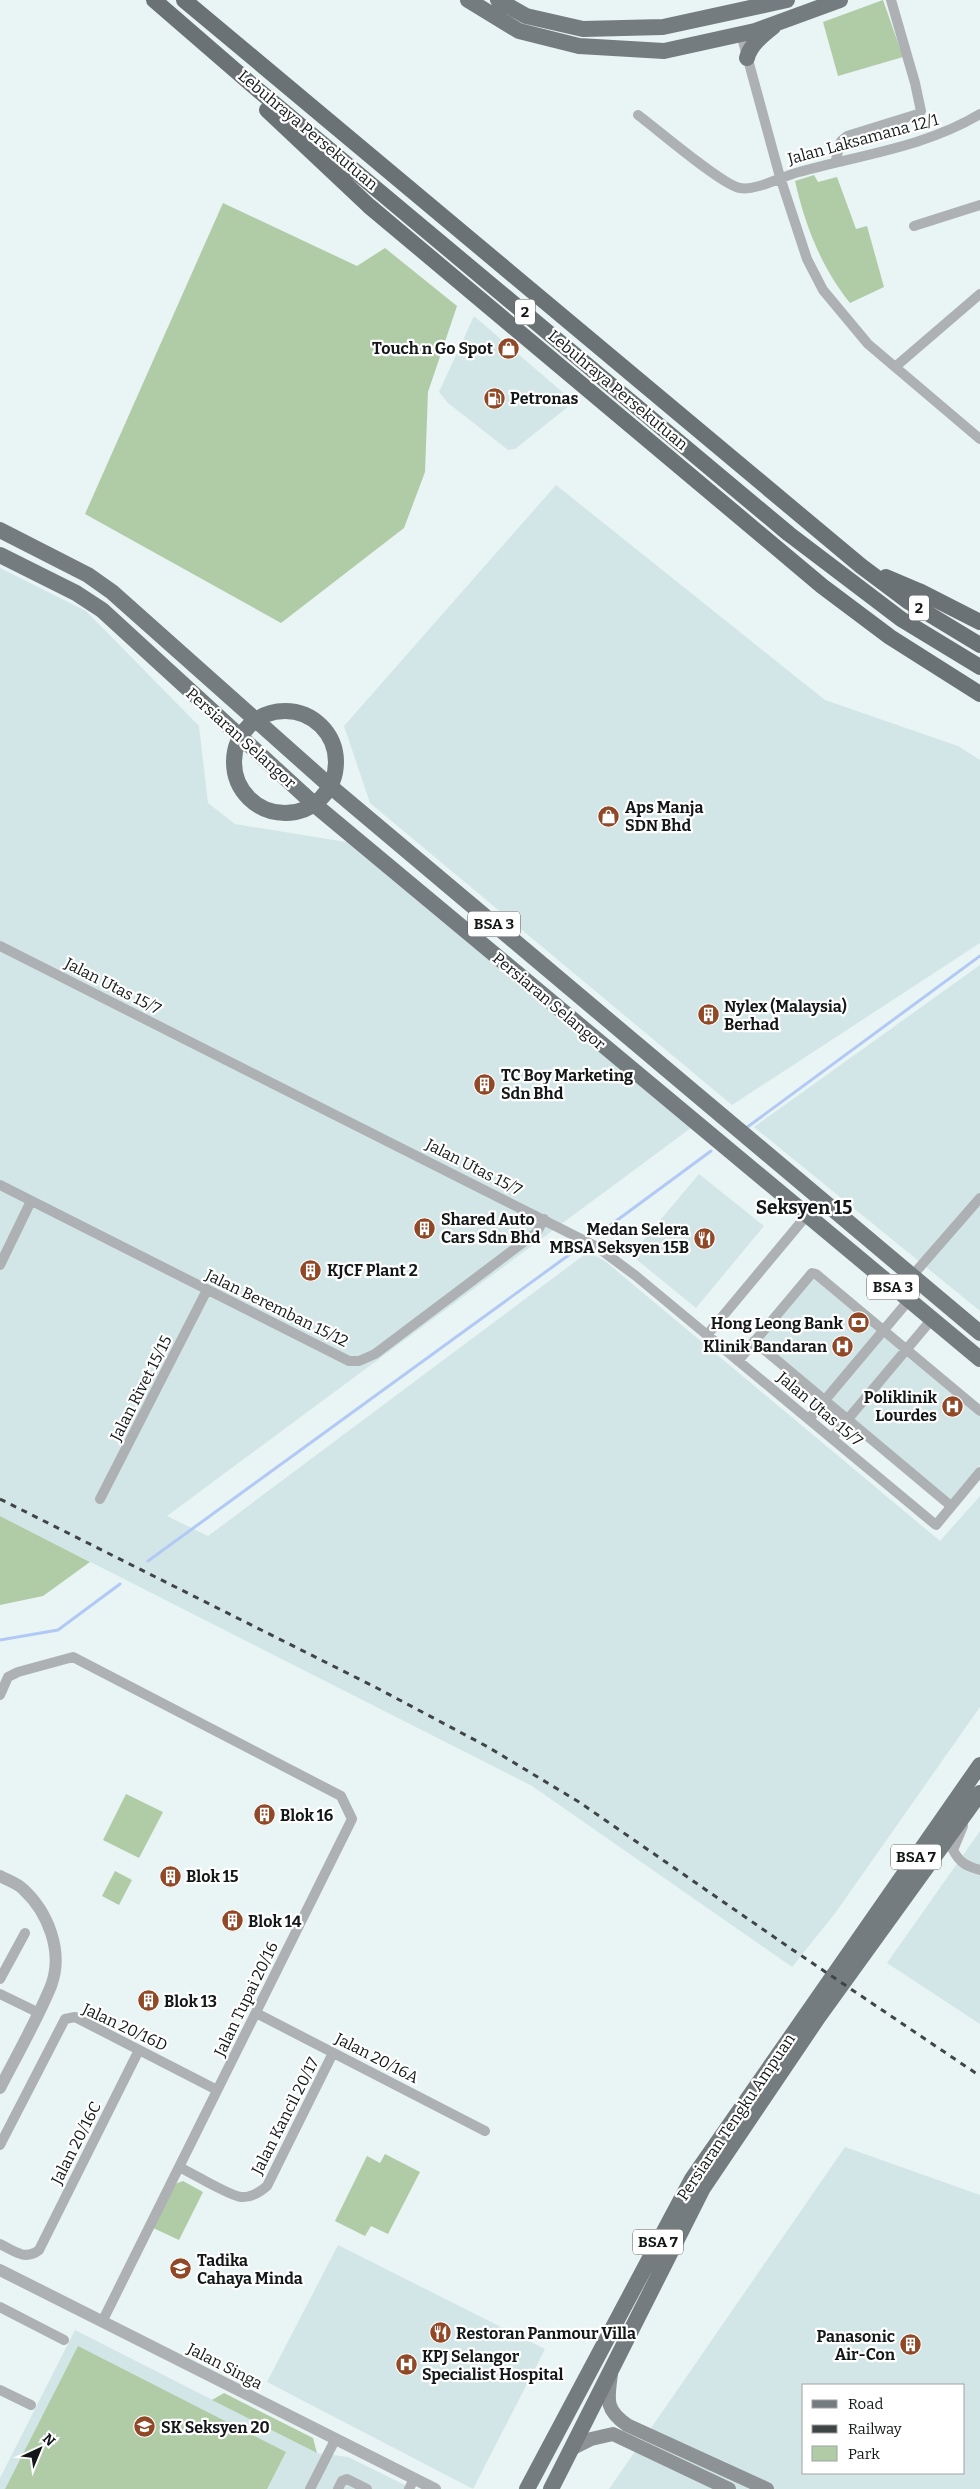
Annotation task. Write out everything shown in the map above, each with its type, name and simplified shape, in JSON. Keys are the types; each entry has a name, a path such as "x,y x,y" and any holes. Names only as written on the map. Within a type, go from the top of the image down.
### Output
{"highway":[{"name":"Lebuhraya Persekutuan","path":"154,0 258,90 789,534 901,619 980,667"},
{"name":"Lebuhraya Persekutuan","path":"184,0 861,566 910,602 980,644"},
{"path":"258,90 265,109 369,206 822,586 890,637 980,694"},
{"path":"861,566 919,591 980,622"},
{"path":"822,586 869,611 901,619"}],"main road":[{"path":"468,0 519,31 579,46 664,51 725,38 744,46"},
{"path":"498,0 526,16 584,29 670,25 726,28 749,52 759,39 779,22"},
{"path":"744,46 779,22 840,0"},
{"path":"744,46 742,26 750,18 785,1"},
{"path":"670,25 785,1"},
{"name":"Persiaran Selangor","path":"0,530 88,575 112,592 330,786 980,1333"},
{"name":"Persiaran Selangor","path":"0,555 76,592 96,606 239,738 315,805 980,1359"},
{"path":"287,710 303,714 317,722 329,735 336,752 336,770 330,786 315,805 299,812 282,814 265,810 250,801 240,787 234,771 234,754 239,738 256,719 270,712 287,710"},
{"name":"Persiaran Tengku Ampuan","path":"858,1952 980,1765"},
{"name":"Persiaran Tengku Ampuan","path":"527,2489 692,2179 858,1952 977,1798"},
{"name":"Persiaran Tengku Ampuan","path":"551,2489 703,2188 814,2012"},
{"path":"612,2366 608,2400 611,2411 617,2418 626,2425 767,2489"},
{"path":"571,2449 590,2439 613,2434 728,2489"}],"street":[{"path":"835,163 841,141 847,136 918,114 921,111 916,83 891,0"},
{"name":"Jalan Laksamana 12/1","path":"744,46 780,177 807,259 823,290 856,331 895,367 980,439"},
{"name":"Jalan Laksamana 12/1","path":"780,177 937,136 959,127 980,114"},
{"path":"638,115 730,185 751,188 780,177"},
{"path":"914,226 980,205"},
{"path":"895,367 980,294"},
{"name":"Jalan Utas 15/7","path":"0,946 597,1246 636,1276 936,1525 951,1506"},
{"name":"Jalan Beremban 15/12","path":"0,1185 349,1361 359,1361 375,1354 537,1232 544,1219"},
{"path":"912,1276 980,1198"},
{"path":"0,1265 31,1202"},
{"path":"707,1335 807,1215"},
{"path":"738,1360 812,1273 816,1274 980,1410"},
{"name":"Jalan Rivet 15/15","path":"100,1499 207,1290"},
{"path":"809,1419 909,1300"},
{"path":"832,1438 932,1319"},
{"path":"754,1341 951,1506 980,1472"},
{"name":"Jalan Tupai 20/16","path":"0,1695 8,1677 18,1672 73,1657 344,1799 352,1819 102,2322"},
{"path":"977,1798 953,1850 959,1861 966,1866 980,1870"},
{"path":"0,1876 22,1887 41,1908 51,1932 54,1957 52,1984 1,2085"},
{"path":"0,1979 24,1932"},
{"path":"0,1994 37,2012"},
{"name":"Jalan 20/16A","path":"256,2013 485,2131"},
{"name":"Jalan 20/16D","path":"0,2146 65,2019 75,2017 217,2090"},
{"name":"Jalan 20/16C","path":"0,2244 24,2257 32,2256 39,2250 139,2050"},
{"name":"Jalan Kancil 20/17","path":"179,2166 240,2197 252,2196 260,2192 267,2186 333,2053"},
{"name":"Jalan Singa","path":"0,2270 335,2440 412,2484 435,2489"},
{"path":"0,2306 64,2340"},
{"path":"0,2390 31,2405"},
{"path":"310,2489 335,2440"},
{"path":"338,2489 342,2481 347,2479 367,2489"}],"shaded area":[{"path":"474,316 574,402 515,449 508,450 448,403 439,392"},
{"path":"556,485 825,700 958,746 980,760 980,943 732,1105 370,803 344,726"},
{"path":"0,568 86,611 199,726 208,803 235,824 352,843 695,1125 167,1516 208,1536 588,1252 605,1261 940,1541 980,1496 980,1707 836,1912 792,1967 532,1786 0,1516"},
{"path":"980,965 980,1311 754,1127"},
{"path":"699,1174 764,1226 696,1308 631,1255"},
{"path":"814,1276 980,1415 980,1465 951,1501 759,1340"},
{"path":"980,1831 980,2024 887,1963"},
{"path":"845,2147 980,2195 980,2489 609,2489"},
{"name":"KPJ Selangor Specialist Hospital","path":"338,2245 545,2349 473,2489 267,2382"},
{"name":"SK Seksyen 20","path":"75,2330 317,2453 348,2457 413,2489 0,2489 0,2478"}],"green space":[{"path":"883,0 903,57 838,76 823,22"},
{"path":"814,175 818,182 837,177 856,229 867,226 884,287 850,303 822,260 809,229 799,197 795,181"},
{"path":"223,203 357,266 385,248 457,306 428,392 425,472 404,528 281,623 85,514"},
{"path":"0,1516 90,1562 43,1596 0,1605"},
{"path":"126,1794 163,1812 139,1858 103,1840"},
{"path":"115,1871 132,1880 119,1905 102,1896"},
{"path":"385,2154 420,2172 388,2234 371,2226 365,2236 335,2221 367,2156 380,2163"},
{"path":"183,2181 203,2192 179,2240 151,2227 172,2185"},
{"name":"SK Seksyen 20","path":"78,2346 286,2452 267,2489 5,2489"},
{"path":"224,2393 313,2438 317,2453 212,2400"}],"waterway":[{"path":"746,1128 980,956"},
{"path":"597,1235 711,1151"},
{"path":"148,1561 573,1252"},
{"path":"0,1640 58,1630 120,1584"}],"railway":[{"path":"0,1499 377,1688 488,1747 579,1802 790,1948 980,2076"}],"place":[{"name":"Touch n Go Spot","path":"509,348"},
{"name":"Petronas","path":"494,398"},
{"name":"Aps Manja SDN Bhd","path":"609,816"},
{"name":"Nylex (Malaysia) Berhad","path":"708,1015"},
{"name":"TC Boy Marketing Sdn Bhd","path":"485,1084"},
{"name":"Shared Auto Cars Sdn Bhd","path":"425,1228"},
{"name":"Medan Selera MBSA Seksyen 15B","path":"705,1238"},
{"name":"KJCF Plant 2","path":"311,1270"},
{"name":"Hong Leong Bank","path":"859,1323"},
{"name":"Klinik Bandaran","path":"843,1346"},
{"name":"Poliklinik Lourdes","path":"953,1406"},
{"name":"Blok 16","path":"264,1815"},
{"name":"Blok 15","path":"170,1876"},
{"name":"Blok 14","path":"232,1921"},
{"name":"Blok 13","path":"148,2001"},
{"name":"Tadika Cahaya Minda","path":"181,2269"},
{"name":"Restoran Panmour Villa","path":"440,2333"},
{"name":"Panasonic Air-Con","path":"911,2345"},
{"name":"KPJ Selangor Specialist Hospital","path":"406,2365"},
{"name":"SK Seksyen 20","path":"145,2427"}],"district":[{"name":"Seksyen 15","path":"804,1207"}]}
